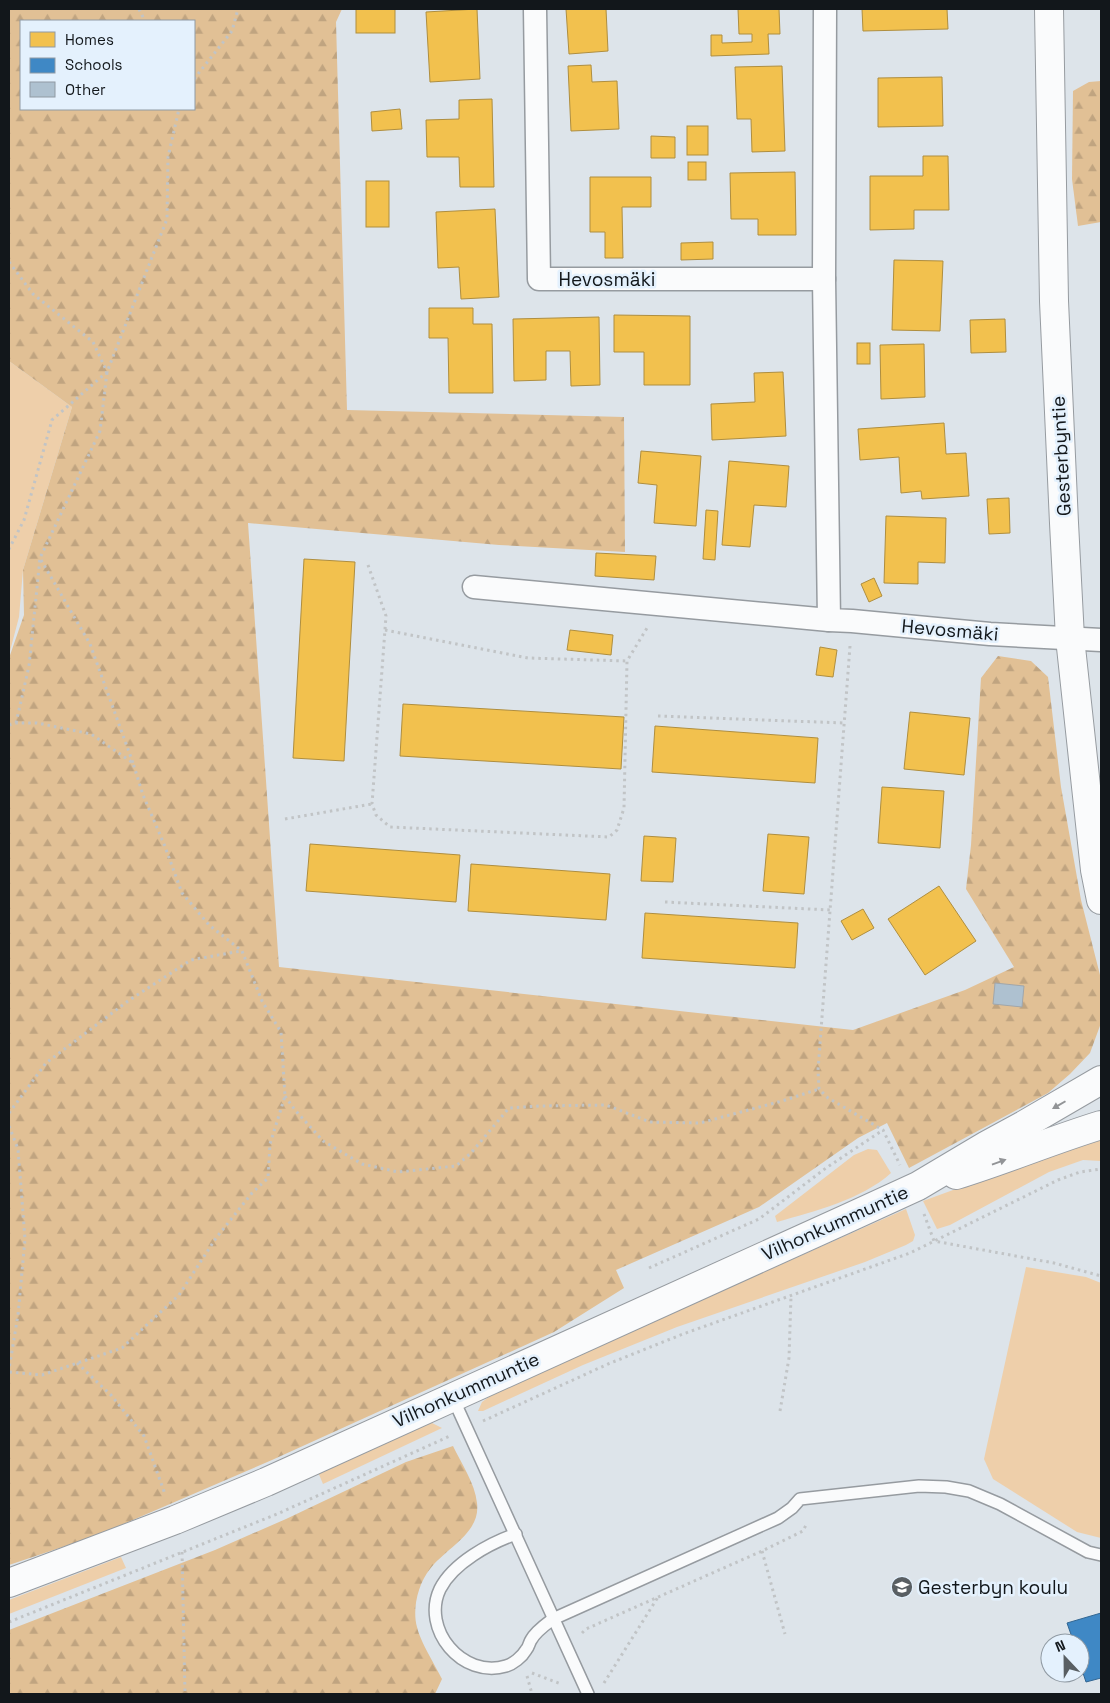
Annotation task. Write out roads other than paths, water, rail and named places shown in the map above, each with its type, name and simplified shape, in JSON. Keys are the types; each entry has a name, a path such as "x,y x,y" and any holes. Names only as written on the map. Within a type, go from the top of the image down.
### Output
{"street":[{"name":"Hevosmäki","path":"536,9 539,278 824,279"},
{"path":"825,9 824,279 829,620"},
{"name":"Gesterbyntie","path":"1049,9 1054,301 1070,638 1094,861 1101,900"},
{"name":"Hevosmäki","path":"474,587 990,634 1101,640"},
{"name":"Vilhonkummuntie","path":"915,1190 987,1145 1101,1080"},
{"name":"Vilhonkummuntie","path":"9,1582 175,1520 266,1482 452,1396 915,1190 1101,1125"}],"lane":[{"path":"452,1396 588,1694"},
{"path":"516,1534 484,1549 447,1577 440,1590 435,1614 441,1638 453,1653 470,1664 486,1668 506,1666 517,1660 527,1650 530,1641 539,1630 553,1619 778,1518 792,1508 800,1499 919,1486 946,1487 969,1491 1000,1504 1088,1552 1101,1555"}],"place":[{"name":"Gesterbyn koulu","path":"902,1587"}]}
